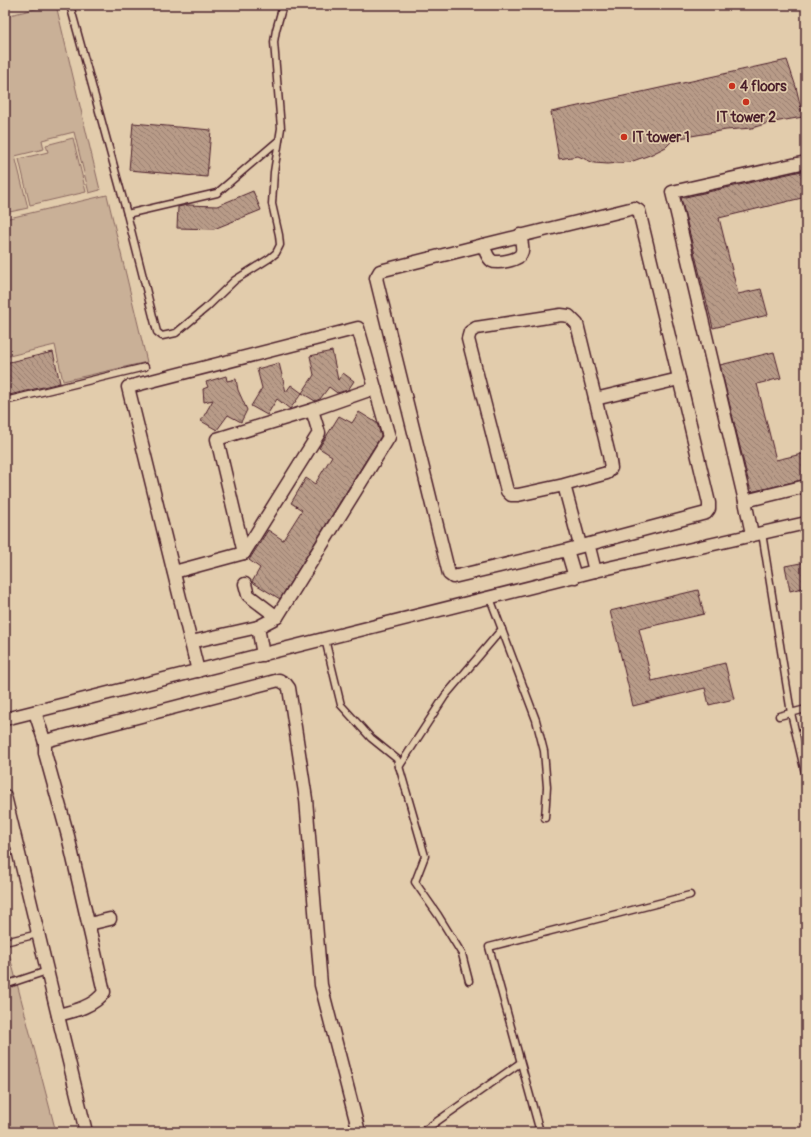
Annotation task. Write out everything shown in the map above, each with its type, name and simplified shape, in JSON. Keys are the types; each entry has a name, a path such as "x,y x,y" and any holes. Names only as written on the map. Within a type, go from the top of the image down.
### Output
{"street":[{"path":"757,534 745,501 672,192 806,162"},
{"path":"631,208 638,210 709,503 708,511 706,513 586,547 567,550 453,577 449,574 376,278 380,271 483,245 631,208"},
{"path":"483,245 489,258 493,262 513,260 522,253 520,235"},
{"path":"561,315 569,316 577,324 611,468 607,473 564,485 518,495 511,495 507,491 468,340 470,332 476,328 561,315"},
{"path":"191,642 258,627 277,617 389,436 358,328 128,387 198,671"},
{"path":"595,398 679,379"},
{"path":"244,553 216,439 312,410 375,388"},
{"path":"174,572 244,553 319,433 312,410"},
{"path":"564,485 595,572"},
{"path":"745,501 806,486"},
{"path":"5,719 595,572 806,522"},
{"path":"567,550 575,577"},
{"path":"245,584 248,595 277,617"},
{"path":"258,627 263,655"},
{"path":"45,743 50,740 94,728 279,680 286,684 289,688 306,799 321,985 359,1132"},
{"path":"35,712 45,743 45,753 68,836 104,992 97,1000 79,1009 58,1015"},
{"path":"5,796 86,1132"},
{"path":"89,924 110,919"}],"lane":[{"path":"70,5 127,214 157,332 162,336 176,333 206,308 235,280 276,253 280,245 280,235 272,204 274,172 281,121 278,103 274,42 283,5"},
{"path":"127,214 217,193 279,140"},
{"path":"5,401 145,367"},
{"path":"757,534 791,713 806,777"},
{"path":"490,598 536,720 544,751 548,787 545,818"},
{"path":"399,767 445,696 502,629"},
{"path":"325,639 341,705 371,738 396,759 425,856 415,882 438,915 462,954 469,981"},
{"path":"779,716 806,709"},
{"path":"540,1132 489,947 690,895"},
{"path":"5,942 38,934"},
{"path":"5,985 47,971"},
{"path":"422,1132 520,1063"}],"shaded area":[{"path":"56,5 100,190 89,193 74,132 42,140 44,149 15,156 28,208 5,213 5,16"},
{"path":"73,138 86,192 30,205 19,159 48,152 46,145"},
{"path":"107,195 147,362 63,381 55,345 5,357 5,219"},
{"path":"9,953 56,1132 5,1132 5,954"}],"building":[{"name":"4 floors","path":"787,60 796,87 803,117 768,123 752,128 726,130 674,139 666,147 650,155 630,162 608,164 594,163 578,156 559,159 551,112"},
{"path":"133,123 211,130 207,177 129,170"},
{"path":"806,170 806,197 719,218 738,294 761,289 768,315 713,328 681,198"},
{"path":"253,191 261,210 214,229 177,228 178,207 187,205 217,206"},
{"path":"332,351 338,380 343,373 354,381 348,390 337,393 329,387 320,399 315,401 302,393 314,375 310,356"},
{"path":"53,352 60,383 5,396 5,363"},
{"path":"774,352 781,378 757,384 776,460 806,453 806,479 751,492 720,365"},
{"path":"279,363 286,392 291,385 302,393 290,409 277,399 267,415 251,406 262,388 257,369"},
{"path":"226,376 227,381 236,379 238,390 247,410 241,422 228,415 217,430 201,421 213,400 204,402 203,389 208,387 206,382"},
{"path":"359,412 377,423 381,436 280,599 252,582 260,568 249,560 268,530 283,540 302,510 291,503 306,478 315,484 332,456 319,448 339,416 352,423"},
{"path":"806,562 806,587 790,591 785,566"},
{"path":"698,590 704,614 639,629 652,681 725,663 734,699 709,705 705,688 633,706 610,611"}],"place":[{"name":"4 floors","path":"732,86"},
{"name":"IT tower 2","path":"746,102"},
{"name":"IT tower 1","path":"624,137"}]}
